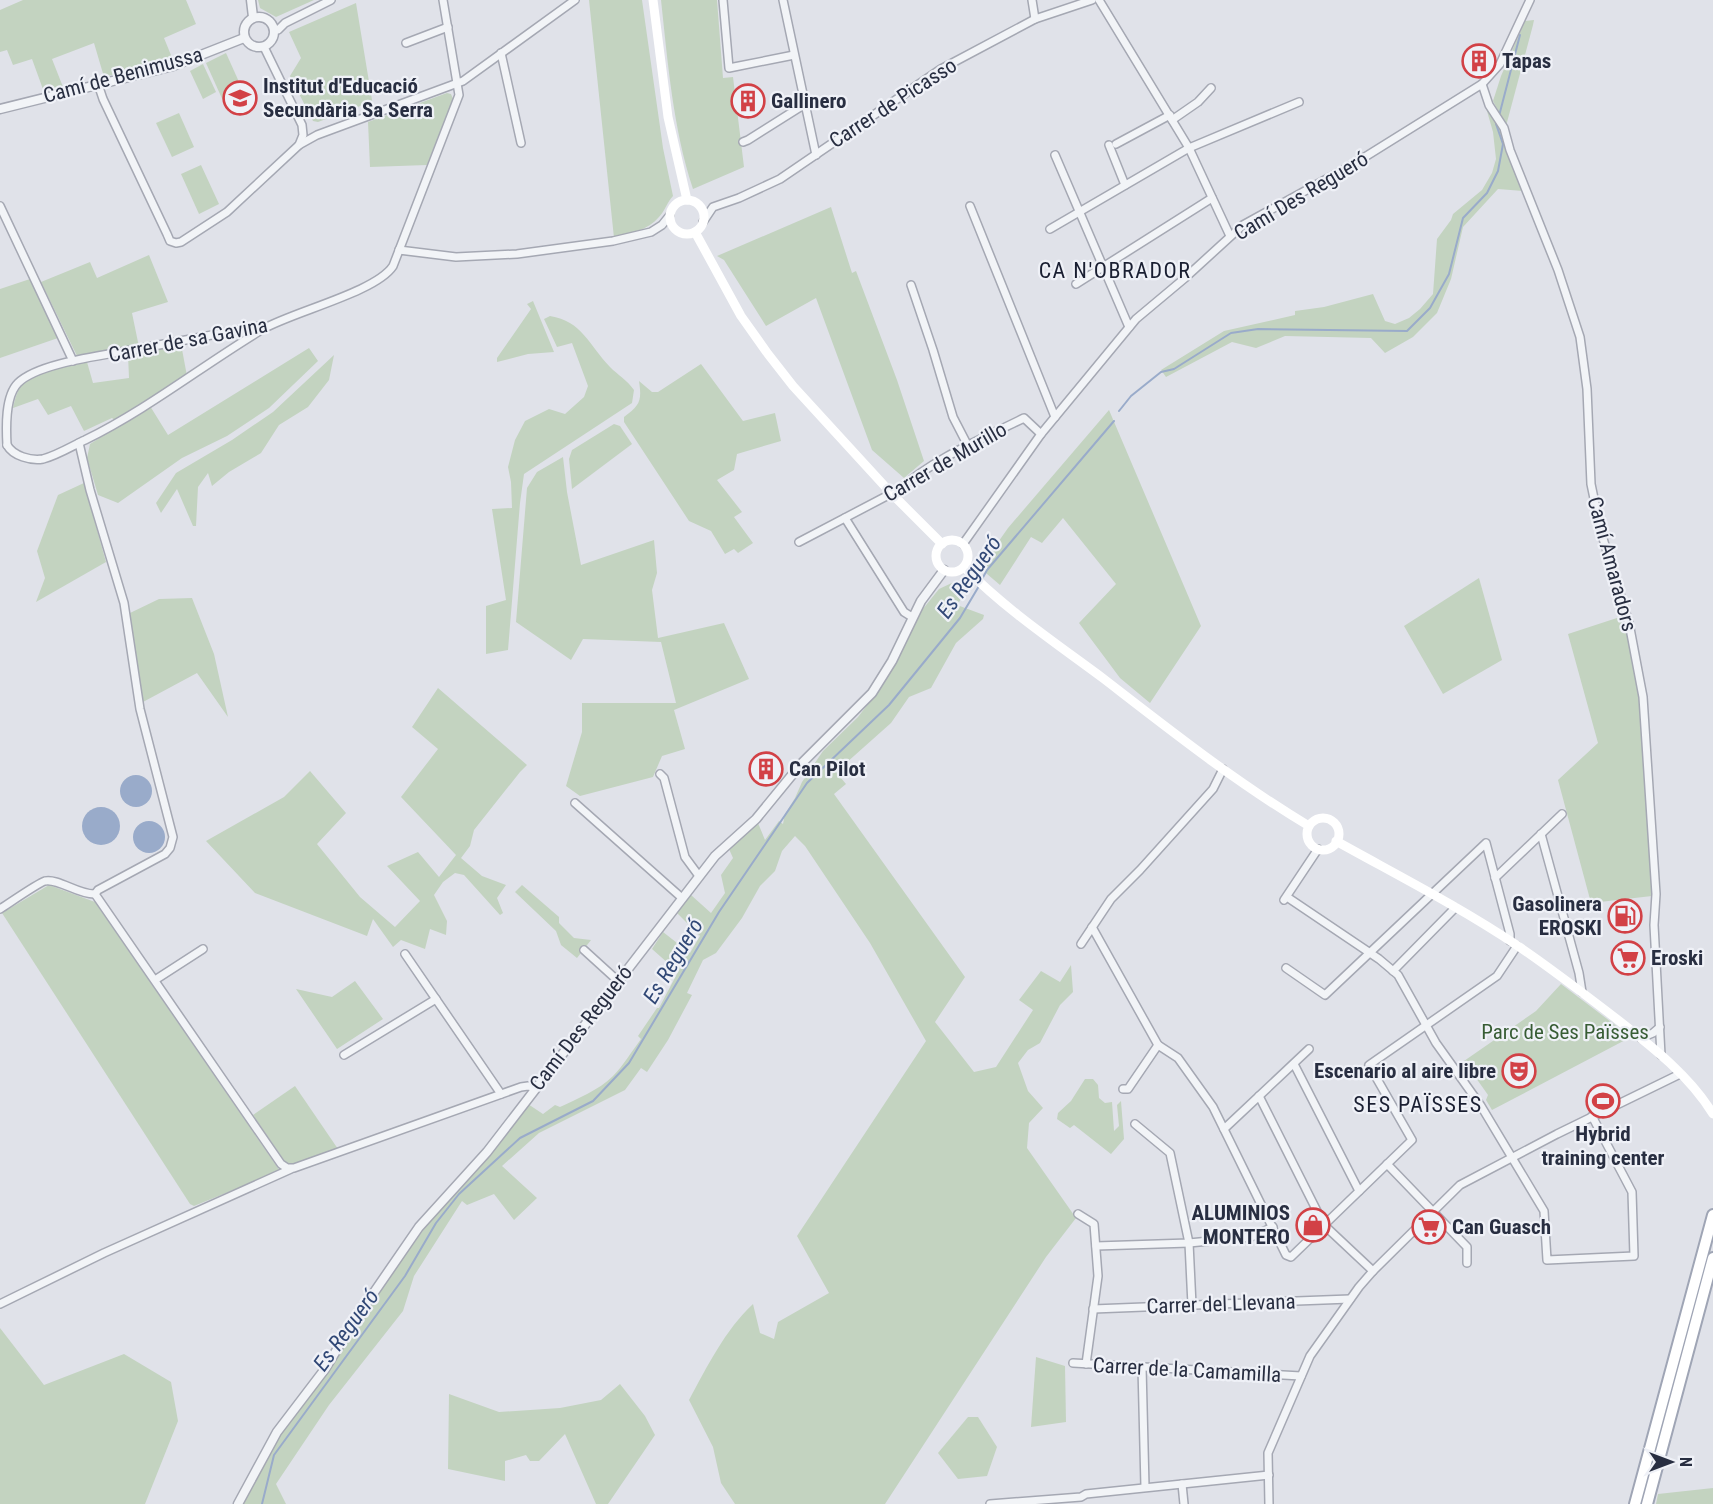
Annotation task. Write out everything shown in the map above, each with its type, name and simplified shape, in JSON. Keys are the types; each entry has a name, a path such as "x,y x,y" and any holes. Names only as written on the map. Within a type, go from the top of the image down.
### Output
{"main road":[{"path":"654,0 668,117 687,200"},
{"path":"687,200 697,203 700,207 703,212 703,222 695,232 685,234 677,231 670,215 677,203 687,200"},
{"path":"695,232 741,316 793,386 891,493 942,544"},
{"path":"950,540 963,544 969,558 964,567 957,572 944,570 936,558 942,544 950,540"},
{"path":"964,567 1051,639 1223,769 1309,826"},
{"path":"1317,819 1332,821 1338,831 1336,841 1328,849 1318,849 1307,837 1309,826 1317,819"},
{"path":"1336,841 1432,894 1513,943 1582,992 1661,1055 1710,1106 1713,1114"},
{"path":"1635,1504 1713,1215"},
{"path":"1647,1504 1713,1258"}],"street":[{"path":"251,0 253,18"},
{"path":"274,30 278,30 285,23 331,0"},
{"name":"Carrer de sa Gavina","path":"4,446 12,392 19,382 52,367 73,361 261,326 264,329 363,288 383,277 393,266 458,100 458,83 443,0"},
{"path":"98,84 166,234 170,241 176,243 226,212 299,145 317,135 458,83 575,0"},
{"path":"723,0 729,68 794,55"},
{"path":"783,0 816,155"},
{"path":"1032,0 1035,19"},
{"name":"Carrer de Picasso","path":"703,222 713,207 780,179 866,118 941,69 1035,19 1092,0"},
{"path":"1099,0 1189,148 1230,236"},
{"name":"Camí Des Regueró","path":"963,544 1041,434 1129,327 1243,225 1352,165 1482,84 1500,64 1530,0"},
{"path":"260,16 267,19 274,30 270,43 264,47 256,48 249,45 244,38 243,30 246,22 260,16"},
{"path":"406,43 448,27"},
{"name":"Camí de Benimussa","path":"0,109 173,66 244,38"},
{"path":"264,47 302,125 306,130 317,135"},
{"path":"501,53 521,143"},
{"name":"Camí Amaradors","path":"1482,84 1492,111 1502,123 1509,150 1575,318 1583,353 1591,484 1601,532 1629,623 1643,697 1656,894 1654,925 1661,1055"},
{"path":"1125,185 1113,144 1171,118 1198,102 1211,88"},
{"path":"1050,229 1189,148 1299,102"},
{"path":"743,142 805,104"},
{"path":"299,145 303,135 302,125"},
{"path":"1055,156 1129,327"},
{"path":"1076,284 1212,198"},
{"path":"0,206 73,361"},
{"path":"970,206 1055,417"},
{"path":"399,250 456,256 517,254 613,241 651,232 662,225 670,215"},
{"path":"911,285 953,417 968,446"},
{"path":"4,446 22,456 41,459 79,443 119,424 264,329"},
{"name":"Carrer de Murillo","path":"799,542 900,489 913,478 968,446 1024,418 1041,434"},
{"path":"0,909 45,881 54,882 88,895 95,894 98,890 165,854 170,848 173,837 140,709 124,603 90,490 79,443"},
{"path":"845,518 904,612 912,617"},
{"name":"Camí Des Regueró","path":"238,1504 277,1432 325,1369 355,1320 419,1227 487,1152 534,1088 723,846 756,819 801,764 872,693 892,661 921,601 944,570"},
{"path":"1081,944 1111,899 1213,789 1223,769"},
{"path":"660,774 664,778 685,857 699,876"},
{"path":"575,803 682,898"},
{"path":"1495,878 1562,814"},
{"path":"1541,834 1579,973 1582,992"},
{"path":"1092,927 1158,1045 1178,1058 1213,1107 1286,1255 1291,1257 1412,1140 1369,1065 1497,976 1513,943 1486,843 1325,995 1286,968"},
{"path":"1318,849 1285,898 1370,953 1398,975 1436,1043 1481,1106 1544,1210 1546,1260 1634,1256 1632,1192 1592,1116"},
{"path":"95,894 281,1164 287,1168 294,1168"},
{"path":"1393,971 1455,908"},
{"path":"155,981 203,949"},
{"path":"584,950 617,981"},
{"path":"405,954 501,1094"},
{"path":"344,1055 436,999"},
{"path":"1641,1038 1660,1027"},
{"path":"1123,1089 1128,1089 1158,1045"},
{"path":"1224,1129 1309,1049"},
{"path":"1294,1064 1359,1191"},
{"path":"1269,1504 1268,1453 1301,1376 1310,1356 1372,1271 1460,1185 1592,1116 1680,1074"},
{"path":"0,1304 104,1252 294,1168 501,1094 528,1086 534,1088"},
{"path":"1260,1096 1324,1225 1372,1271"},
{"path":"1135,1124 1170,1153 1189,1243 1192,1305"},
{"path":"1387,1164 1467,1247 1467,1263"},
{"path":"1078,1214 1094,1224 1098,1276 1086,1364"},
{"path":"1096,1246 1189,1243 1251,1237 1273,1227"},
{"name":"Carrer del Llevana","path":"1093,1309 1350,1299"},
{"name":"Carrer de la Camamilla","path":"1073,1363 1301,1376"},
{"path":"1142,1367 1144,1487"},
{"path":"993,1504 1081,1497 1086,1494 1144,1487 1269,1475"},
{"path":"1182,1484 1184,1504"},
{"path":"1085,1504 1086,1494"}],"green space":[{"path":"23,0 186,0 196,24 164,38 173,60 104,77 94,43 52,59 63,87 44,92 32,59 13,65 7,50 0,52 0,10"},
{"path":"258,0 314,0 276,17 260,8"},
{"path":"589,0 642,0 663,148 673,196 661,215 650,225 614,238"},
{"path":"661,0 717,0 723,78 733,77 744,167 693,189 676,119"},
{"path":"356,3 373,106 363,105 318,122 313,121 290,76 301,58 289,32"},
{"path":"1534,20 1506,126 1493,101 1501,76 1525,21"},
{"path":"226,53 244,93 224,103 206,63"},
{"path":"203,64 216,92 203,99 190,71"},
{"path":"1481,90 1498,122 1523,191 1498,189 1463,227 1451,279 1437,313 1413,337 1385,353 1371,338 1285,336 1256,348 1232,342 1166,377 1161,370 1224,331 1295,315 1295,311 1324,307 1373,294 1385,321 1395,324 1409,318 1420,309 1433,294 1437,239 1453,214 1482,190 1492,173 1496,159 1493,132"},
{"path":"447,93 451,94 453,99 427,165 370,167 368,122"},
{"path":"179,113 194,147 172,157 156,123"},
{"path":"201,165 219,204 199,214 181,174"},
{"path":"831,207 852,273 856,271 897,380 924,461 904,478 872,450 816,298 766,326 724,260 717,256"},
{"path":"149,255 168,302 132,313 139,347 77,356 41,282 90,262 97,278"},
{"path":"30,279 58,338 0,358 0,289"},
{"path":"533,301 554,352 528,354 497,362 497,358 531,309 527,304"},
{"path":"550,316 570,323 584,335 610,367 634,390 632,403 524,474 508,650 486,654 486,606 506,600 492,509 512,508 508,467 515,440 525,421 549,409 565,414 584,397 588,386 572,343 557,347 544,319"},
{"path":"181,344 187,376 116,421 112,418 84,431 71,406 48,415 38,399 13,408 22,385 45,372 87,362 93,383 129,378 128,355"},
{"path":"309,348 318,361 269,408 227,436 182,458 118,503 98,495 87,458 90,444 150,406 168,435"},
{"path":"334,355 329,380 308,407 279,425 261,453 229,472 212,486 208,473 198,487 196,526 193,526 177,489 161,513 156,503 176,473 232,440 273,412"},
{"path":"701,364 743,421 775,413 781,441 737,454 734,470 717,480 742,512 734,517 753,543 738,553 734,549 725,554 711,531 689,521 624,422 624,417 639,402 639,381 652,392 658,392"},
{"path":"1109,410 1201,626 1150,703 1120,678 1079,623 1116,584 1063,518 1042,543 1031,537 1000,585 980,568 1008,528"},
{"path":"614,424 620,426 632,444 572,489 569,459 572,450"},
{"path":"563,457 567,492 581,565 654,540 657,573 652,590 658,638 724,623 749,679 674,710 685,749 662,756 653,777 580,796 566,786 582,732 582,703 676,703 661,642 583,639 571,660 516,622 527,488 537,472"},
{"path":"84,483 106,562 36,602 45,578 37,551 58,495"},
{"path":"1479,578 1502,660 1443,694 1404,626"},
{"path":"956,581 967,590 957,605 984,615 983,619 956,643 931,688 909,697 891,723 836,772 846,784 834,794 965,977 935,1022 974,1072 996,1067 1033,1010 1019,1000 1041,971 1060,982 1071,965 1073,992 1060,1005 1040,1043 1028,1050 1018,1063 1028,1091 1043,1108 1029,1123 1027,1148 1076,1218 1046,1257 885,1504 735,1504 721,1483 713,1447 689,1400 725,1337 753,1304 760,1333 774,1339 778,1322 829,1293 797,1236 926,1041 870,943 805,846 795,836 782,851 775,871 760,886 742,918 716,953 703,960 687,993 692,995 668,1040 647,1072 641,1068 625,1090 539,1133 502,1166 537,1198 514,1220 494,1194 467,1205 462,1201 414,1276 403,1311 329,1405 276,1484 286,1504 242,1504 272,1445 298,1408 324,1377 383,1286 437,1211 485,1156 501,1142 528,1104 543,1114 555,1105 560,1107 595,1090 620,1068 641,1039 638,1036 659,1008 678,972 652,949 663,932 690,953 700,936 677,913 691,895 711,913 725,893 721,875 733,858 729,849 758,823 765,840 779,821 783,824 785,814 802,782 823,751 858,717 878,691 898,658 914,620 939,589"},
{"path":"192,598 214,654 228,717 197,673 143,702 130,613 159,599"},
{"path":"1623,616 1630,636 1641,703 1652,896 1591,903 1558,780 1598,743 1568,634"},
{"path":"438,688 527,765 474,830 470,846 461,858 482,876 506,885 497,898 503,913 500,915 464,875 455,873 443,882 434,895 447,921 446,935 430,929 425,949 401,940 393,947 373,919 367,936 255,893 206,841 284,797 310,771 346,813 317,844 360,897 395,927 420,901 387,866 418,852 439,877 456,855 401,797 438,749 412,727"},
{"path":"49,885 95,902 280,1171 194,1206 190,1204 2,913"},
{"path":"522,885 559,917 559,923 574,938 591,940 577,958 561,945 556,931 515,892"},
{"path":"355,981 383,1019 337,1049 296,989 332,997"},
{"name":"Parc de Ses Païsses","path":"1561,984 1631,1037 1492,1110 1486,1100 1488,1095 1464,1061 1536,1011"},
{"path":"1085,1079 1093,1079 1098,1085 1099,1098 1105,1103 1112,1102 1114,1131 1119,1126 1117,1105 1121,1101 1124,1139 1111,1154 1074,1125 1070,1128 1057,1119 1058,1113 1071,1101"},
{"path":"295,1086 338,1149 288,1166 253,1115"},
{"path":"0,1328 44,1385 124,1354 171,1382 178,1421 145,1504 0,1504"},
{"path":"1036,1357 1065,1366 1066,1422 1031,1427"},
{"path":"620,1384 645,1416 655,1435 608,1504 596,1504 565,1434 539,1461 530,1461 526,1455 505,1461 505,1481 448,1469 449,1394 499,1412 560,1408 601,1400"},
{"path":"968,1417 978,1417 997,1447 987,1476 958,1479 938,1453"},
{"path":"1713,1488 1713,1504 1656,1504 1658,1494"}],"water":[{"path":"136,775 147,780 152,791 147,802 136,807 125,802 120,791 125,780"},
{"path":"101,807 114,813 120,826 114,839 101,845 88,839 82,826 88,813"},
{"path":"149,821 161,825 165,837 161,849 149,853 137,849 133,837 137,825"}],"waterway":[{"name":"Es Regueró","path":"1499,116 1520,35"},
{"name":"Es Regueró","path":"1119,411 1131,396 1161,372 1174,369 1231,333 1258,329 1407,331 1430,308 1449,274 1463,218 1487,193 1498,171 1503,144 1497,121"},
{"name":"Es Regueró","path":"981,581 987,570 1114,421"},
{"name":"Es Regueró","path":"262,1504 274,1455 405,1276 436,1223 459,1194 520,1138 593,1101 629,1063 719,912 807,783 889,705 960,618 979,586"}],"place":[{"name":"Tapas","path":"1479,61"},
{"name":"Institut d'Educació Secundària Sa Serra","path":"240,98"},
{"name":"Gallinero","path":"748,101"},
{"name":"Can Pilot","path":"766,769"},
{"name":"Gasolinera EROSKI","path":"1625,916"},
{"name":"Eroski","path":"1628,958"},
{"name":"Escenario al aire libre","path":"1519,1071"},
{"name":"Hybrid training center","path":"1603,1101"},
{"name":"ALUMINIOS MONTERO","path":"1313,1225"},
{"name":"Can Guasch","path":"1429,1227"}],"district":[{"name":"CA N'OBRADOR","path":"1115,270"},
{"name":"SES PAÏSSES","path":"1418,1104"}]}
